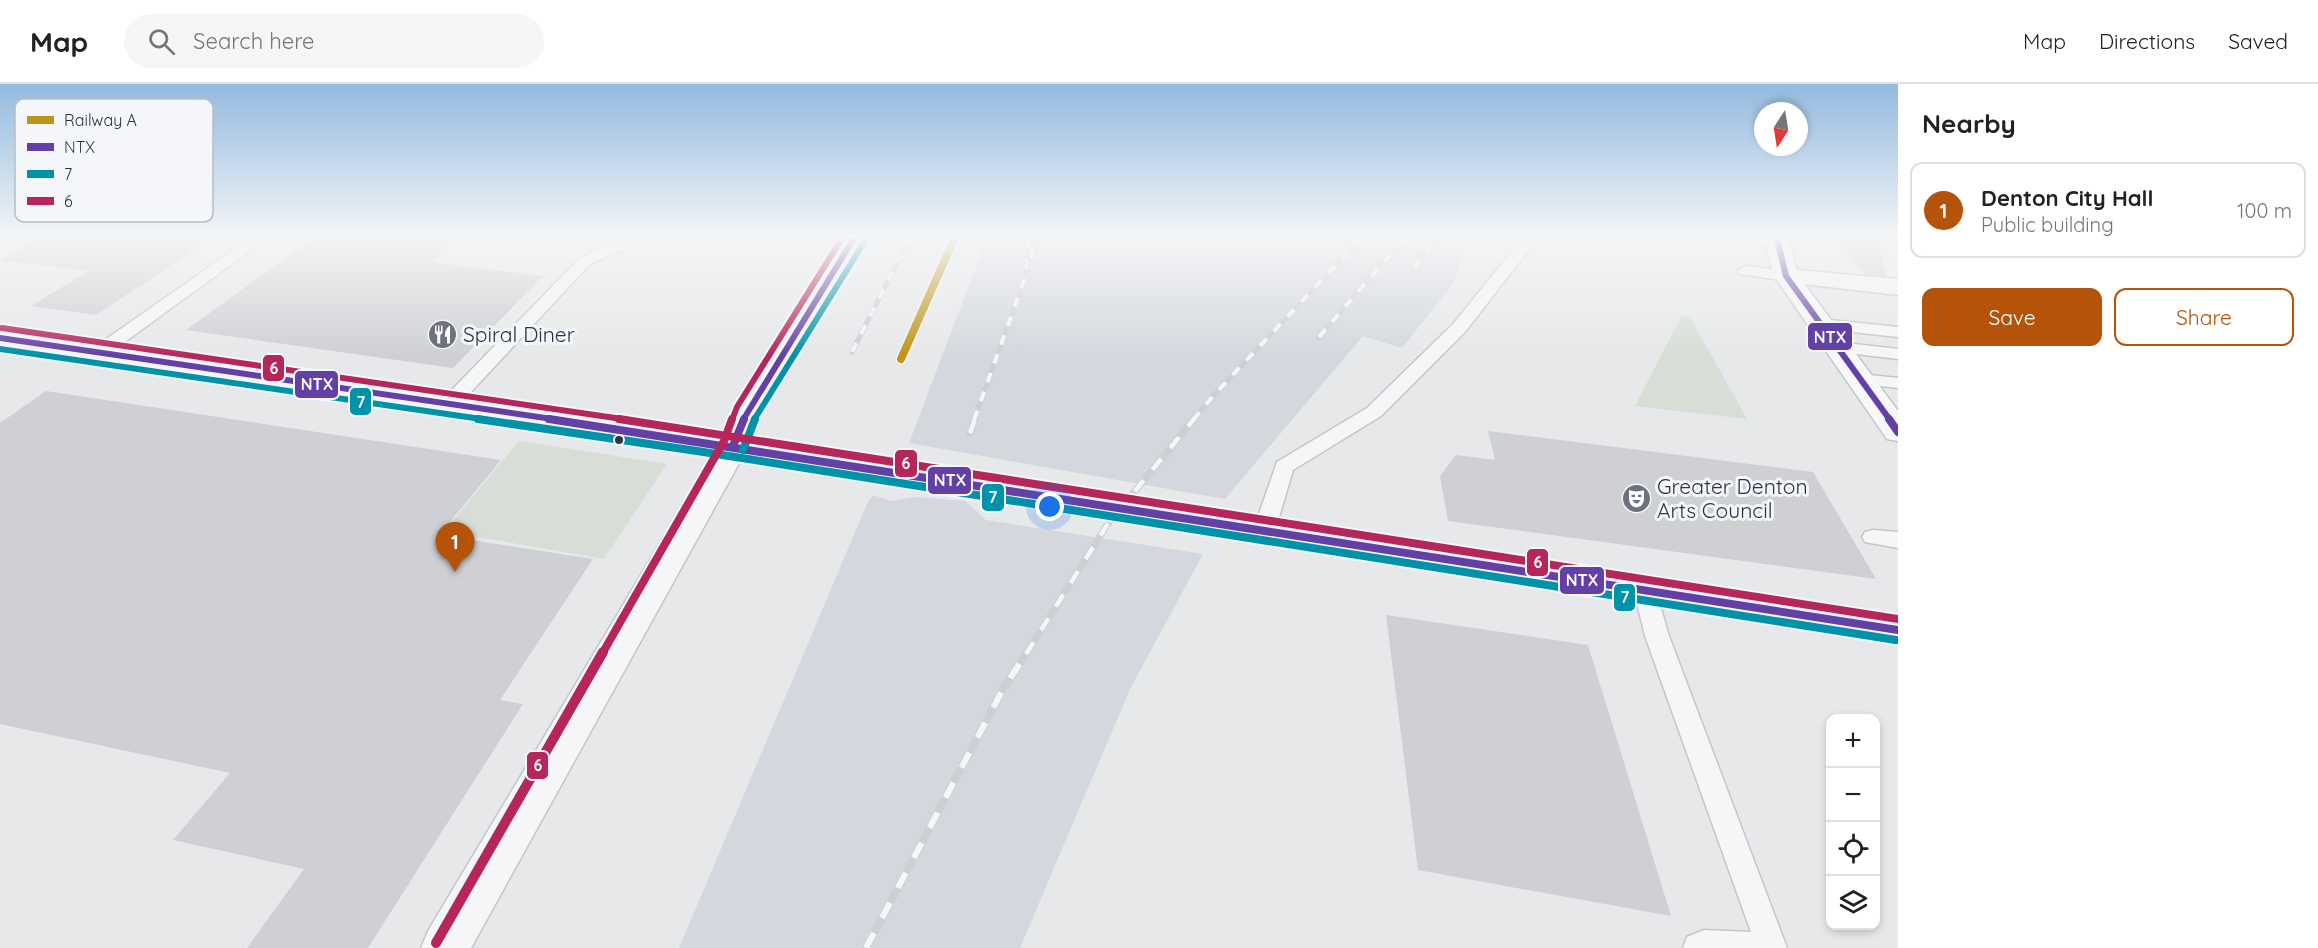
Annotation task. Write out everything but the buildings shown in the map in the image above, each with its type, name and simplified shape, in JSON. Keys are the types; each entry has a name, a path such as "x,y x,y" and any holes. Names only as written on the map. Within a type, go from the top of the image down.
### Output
{"main road":[{"path":"1786,276 1898,432"}],"street":[{"path":"1786,276 1898,287"},
{"path":"0,338 733,446 1898,630"},
{"path":"445,948 733,446"}],"lane":[{"path":"98,353 208,275"},
{"path":"449,404 571,275"},
{"path":"733,446 746,413 831,275"},
{"path":"1264,531 1284,467 1374,412 1459,328 1501,275"},
{"path":"1780,275 1786,276"},
{"path":"1840,350 1898,332"},
{"path":"1840,350 1898,344"},
{"path":"1840,350 1898,354"},
{"path":"1840,350 1898,368"},
{"path":"1840,350 1898,383"},
{"path":"1873,537 1898,540"},
{"path":"1645,591 1657,636 1773,948 1704,945 1698,948"}],"shaded area":[{"path":"973,275 1456,275 1455,281 1402,348 1363,336 1225,499 909,443"},
{"path":"1682,315 1687,315 1691,319 1747,419 1635,406"},
{"path":"519,441 667,464 604,559 444,531"},
{"path":"873,495 891,501 916,497 965,501 986,520 1203,554 1130,689 1020,948 679,948 867,504"}],"railway":[{"path":"852,352 891,275"},
{"path":"974,420 1026,275"},
{"path":"1193,420 1326,275"},
{"path":"1319,337 1372,275"},
{"path":"970,433 975,419"},
{"path":"1026,654 1107,525 1194,419"},
{"path":"866,948 1002,691 1027,652"}],"rail line":[{"name":"A","path":"901,359 938,275"}],"transit line":[{"name":"6","path":"436,943 724,441 737,407 819,275"},
{"name":"NTX","path":"733,446 746,413 831,275"},
{"name":"7","path":"743,450 755,418 844,275"},
{"name":"NTX","path":"1786,275 1898,432"},
{"name":"6","path":"2,328 701,431 1898,619"},
{"name":"NTX","path":"0,338 699,441 1898,630"},
{"name":"7","path":"0,349 697,451 1896,640"}],"place":[{"name":"Spiral Diner","path":"442,335"},
{"name":"Greater Denton Arts Council","path":"1636,499"},
{"name":"Denton City Hall","path":"455,572"}]}
